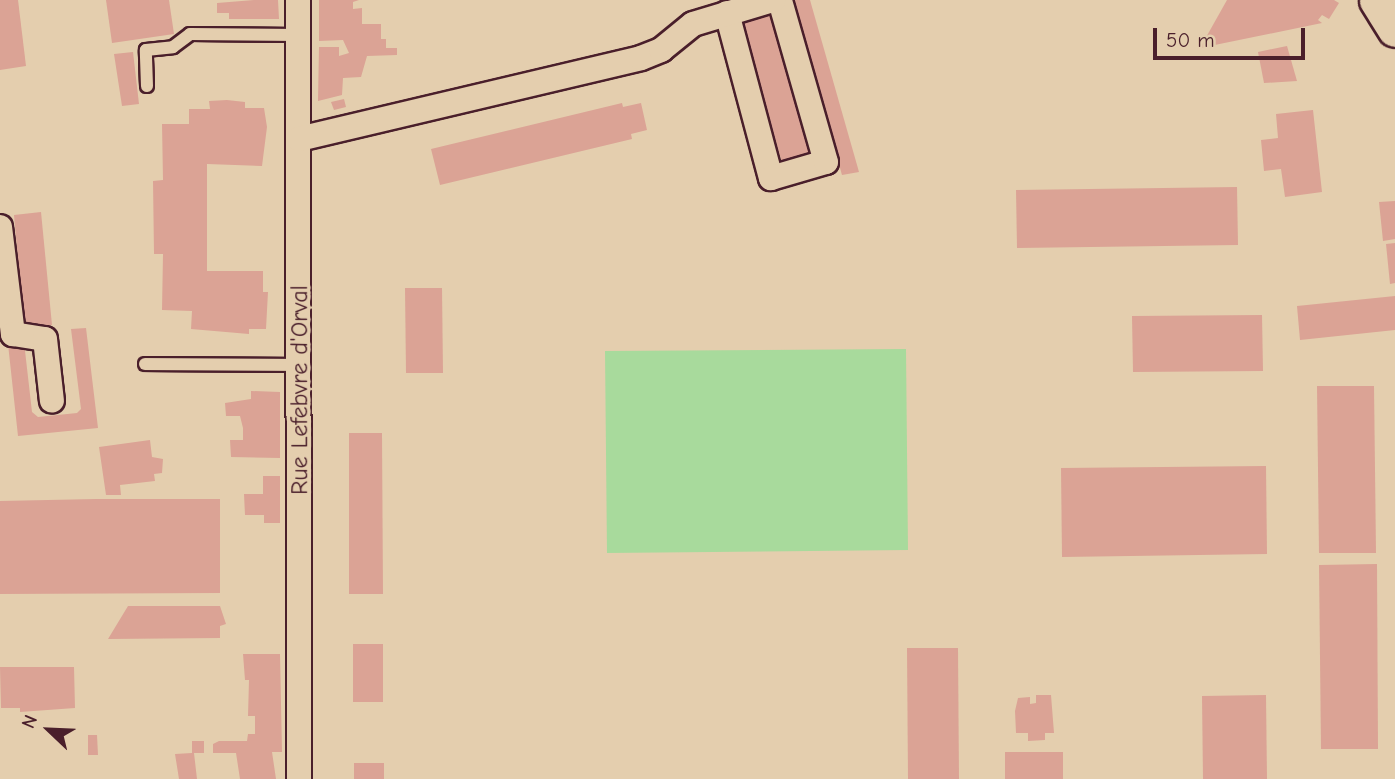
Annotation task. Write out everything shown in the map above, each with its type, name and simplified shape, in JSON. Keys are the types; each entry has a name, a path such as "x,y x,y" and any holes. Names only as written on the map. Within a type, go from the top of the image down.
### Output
{"main road":[{"path":"1377,0 1395,29"}],"street":[{"name":"Rue Lefebvre d'Orval","path":"298,0 299,779"},
{"path":"299,139 641,58 693,24 773,0"},
{"path":"727,13 771,177 826,162 780,0"},
{"path":"0,227 3,274 13,334 45,339 52,401"}],"lane":[{"path":"147,86 146,50 173,47 190,34 299,35"},
{"path":"145,364 300,365"}],"green space":[{"path":"906,349 908,550 607,553 605,351"}],"building":[{"path":"0,0 18,0 26,66 0,70"},
{"path":"106,0 169,0 174,34 112,43"},
{"path":"278,0 279,19 229,19 229,13 217,13 217,3"},
{"path":"319,0 359,0 353,2 353,9 362,8 362,24 381,24 381,39 386,39 386,48 397,48 397,55 367,56 361,77 343,78 342,95 318,101 319,47 339,47 339,56 349,53 343,40 319,41"},
{"path":"792,0 810,0 859,172 842,175"},
{"path":"1227,0 1334,0 1339,3 1329,19 1322,15 1318,20 1322,23 1200,48"},
{"path":"773,11 816,157 783,166 741,21"},
{"path":"1287,46 1297,81 1264,83 1258,52"},
{"path":"133,52 139,104 122,106 114,54"},
{"path":"344,99 346,107 334,110 331,102"},
{"path":"209,101 245,102 245,108 264,108 267,127 262,166 207,164 207,271 263,271 263,292 268,292 266,329 249,329 249,334 191,329 192,311 162,310 163,254 154,254 153,181 163,180 162,124 189,124 189,109 210,109"},
{"path":"622,103 623,107 641,103 647,130 631,134 632,139 440,185 431,149"},
{"path":"1313,110 1322,192 1285,197 1281,169 1264,171 1261,140 1278,138 1276,114"},
{"path":"1237,187 1238,245 1017,248 1016,190"},
{"path":"1395,201 1395,239 1383,241 1379,202"},
{"path":"41,212 52,325 24,328 14,215"},
{"path":"1395,243 1395,283 1390,284 1386,244"},
{"path":"405,288 442,288 443,373 406,373"},
{"path":"1395,296 1395,330 1300,340 1297,306"},
{"path":"1262,315 1263,371 1133,372 1132,316"},
{"path":"86,328 98,428 18,436 8,344 24,342 32,412 38,417 77,413 81,409 71,329"},
{"path":"1317,386 1374,386 1376,553 1319,553"},
{"path":"251,391 280,392 280,458 231,457 230,440 243,440 243,428 240,416 226,416 225,403 251,399"},
{"path":"349,433 382,433 383,594 349,594"},
{"path":"150,440 152,457 163,459 162,473 154,474 155,481 120,485 121,495 106,495 99,447"},
{"path":"1266,466 1267,554 1062,557 1061,468"},
{"path":"263,476 280,476 280,523 264,523 264,515 245,515 244,494 263,494"},
{"path":"220,499 220,593 0,594 0,501"},
{"path":"1377,564 1378,749 1321,749 1319,565"},
{"path":"128,606 220,606 226,624 220,626 220,638 108,639"},
{"path":"353,644 383,644 383,702 353,702"},
{"path":"907,648 958,648 959,779 908,779"},
{"path":"243,654 280,654 282,752 272,752 276,779 240,779 236,753 213,753 213,744 219,741 247,741 248,734 255,734 255,716 248,716 249,680 245,680"},
{"path":"0,667 74,667 75,708 20,712 20,708 1,708"},
{"path":"1036,695 1051,695 1054,733 1045,733 1045,740 1028,741 1028,733 1016,733 1015,711 1018,698 1030,697 1030,704 1036,703"},
{"path":"1266,695 1267,779 1203,779 1202,696"},
{"path":"88,735 97,735 98,755 88,755"},
{"path":"192,741 204,741 204,753 194,753 197,779 179,779 175,754 192,753"},
{"path":"1005,752 1063,752 1063,779 1005,779"},
{"path":"354,763 384,763 384,779 354,779"}]}
